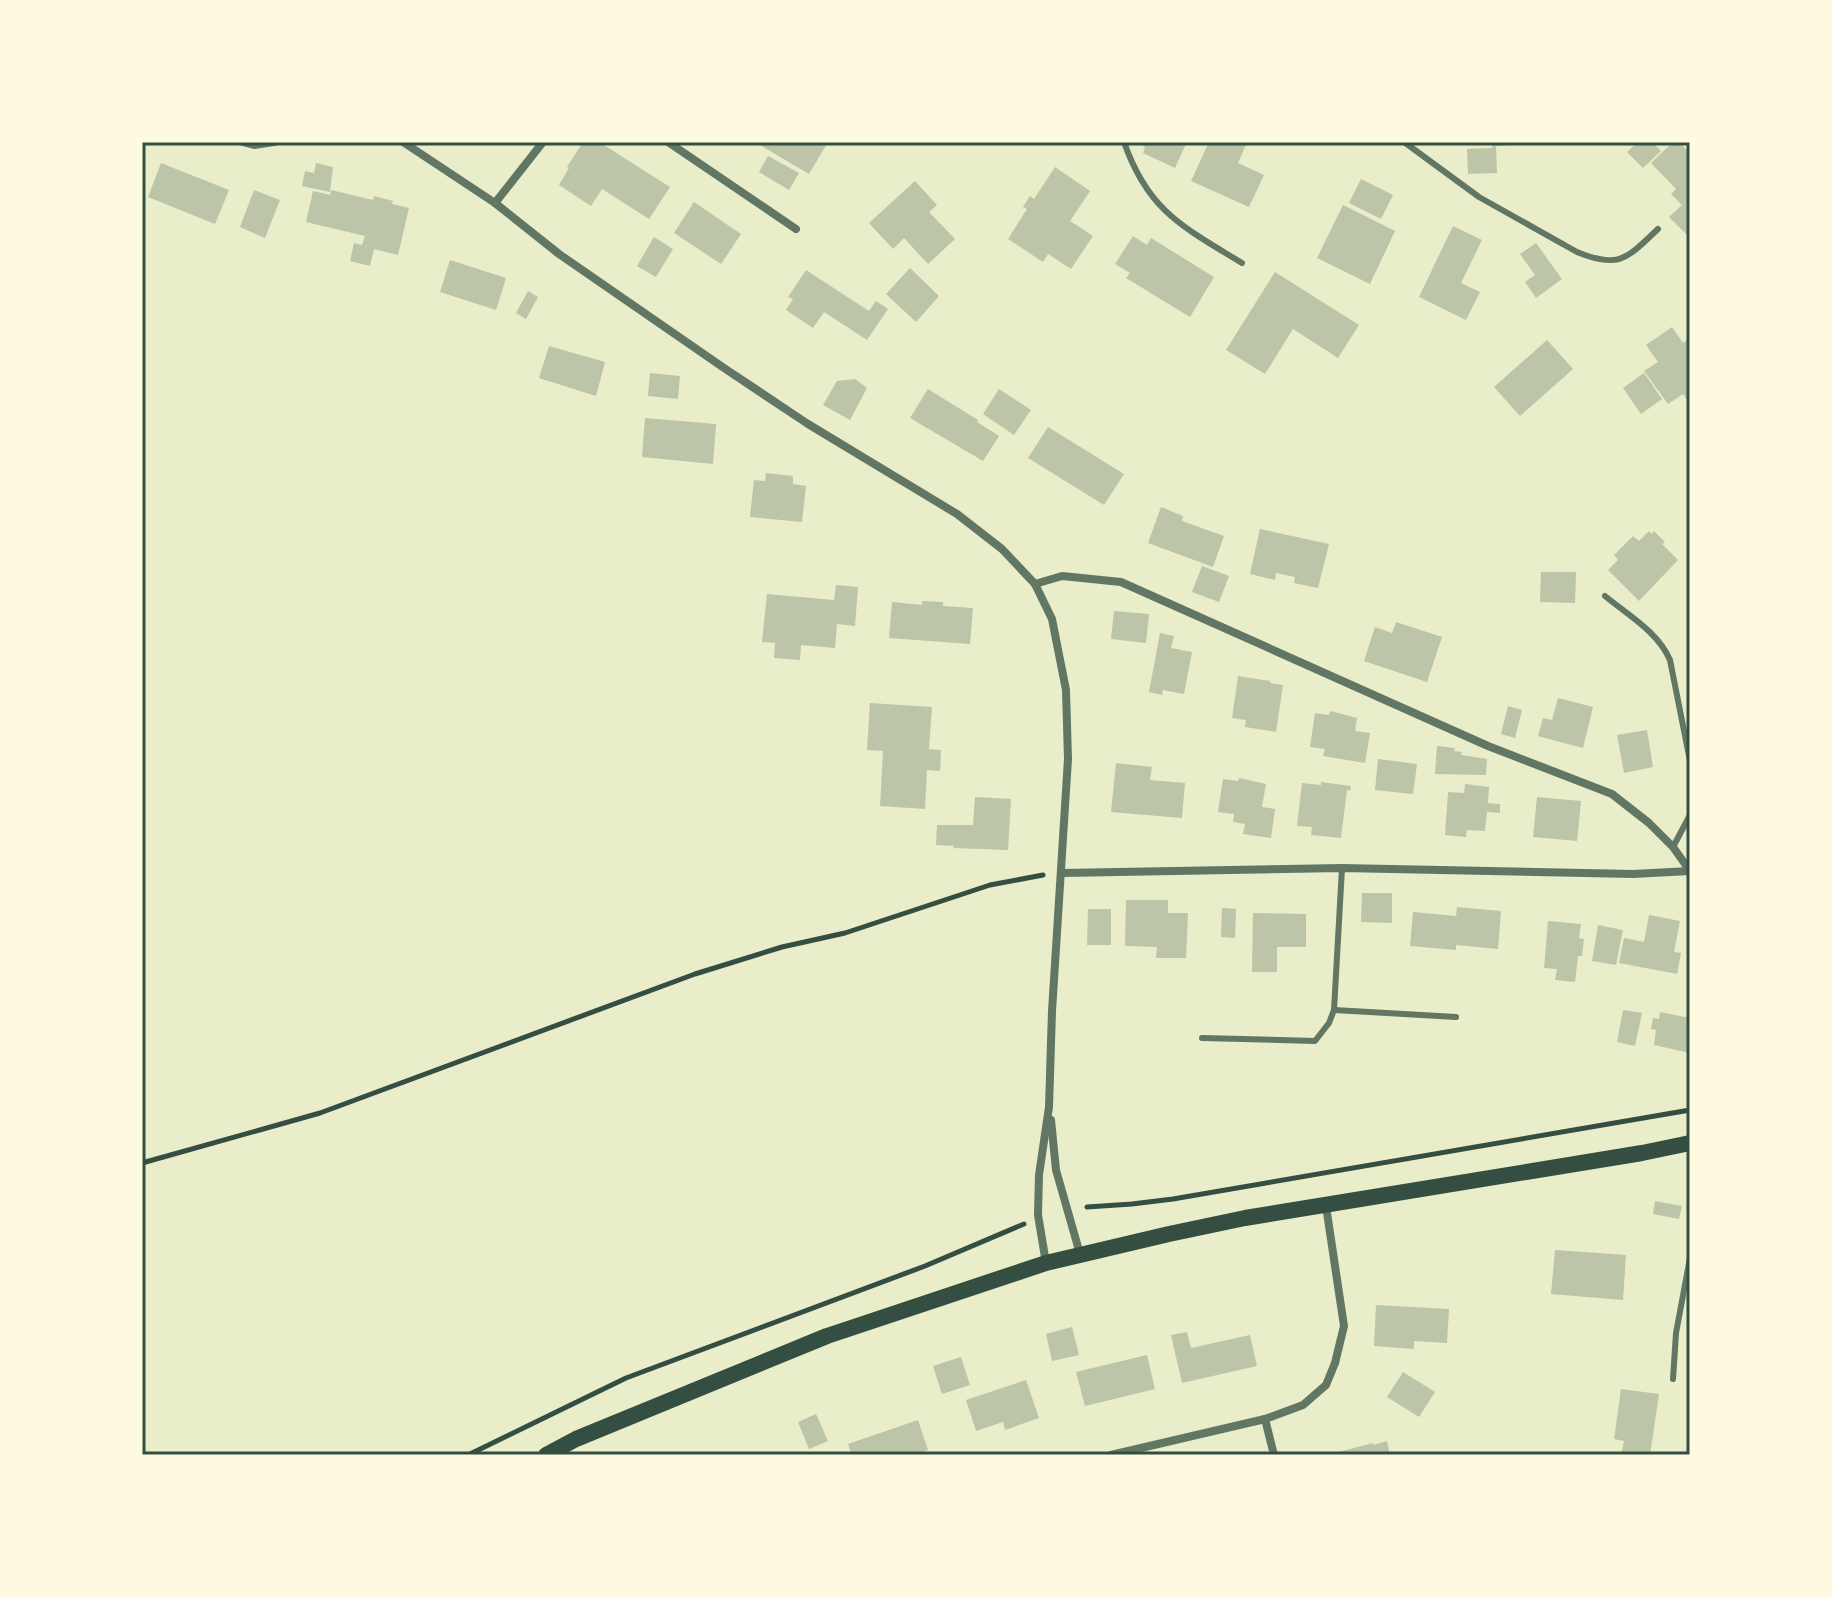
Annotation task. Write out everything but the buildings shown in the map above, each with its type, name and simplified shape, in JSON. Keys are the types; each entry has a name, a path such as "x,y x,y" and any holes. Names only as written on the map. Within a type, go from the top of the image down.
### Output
{"main road":[{"path":"546,1455 591,1433 827,1336 1046,1263 1245,1218 1690,1143"}],"street":[{"path":"243,142 254,145 274,142"},
{"path":"403,142 495,203 559,254 724,368 808,424 957,514 1002,549 1035,584 1052,619 1066,690 1068,759 1049,1107 1039,1175 1038,1215 1046,1263"},
{"path":"495,203 543,142"},
{"path":"668,142 796,229"},
{"path":"1035,584 1062,576 1121,582 1488,746 1612,794 1649,823 1673,847 1690,871"},
{"path":"1062,873 1342,868 1633,874 1690,871"},
{"path":"1049,1107 1056,1170 1081,1256"},
{"path":"1111,1455 1265,1419 1303,1405 1326,1385 1344,1326 1326,1206"},
{"path":"1265,1419 1274,1455"}],"lane":[{"path":"1124,142 1130,159 1162,210 1187,230 1242,263"},
{"path":"1404,142 1479,197 1592,258 1610,260 1627,257 1658,229"},
{"path":"1605,596 1665,648 1690,761"},
{"path":"1673,847 1690,815"},
{"path":"1202,1038 1315,1041 1329,1023 1334,1010 1342,868"},
{"path":"1334,1010 1456,1017"},
{"path":"1673,1379 1676,1333 1690,1258"}],"path":[{"path":"142,1163 320,1113 695,974 782,947 845,933 990,885 1062,873"},
{"path":"1087,1207 1173,1199 1690,1110"},
{"path":"468,1455 626,1378 925,1266 1027,1223"}]}
